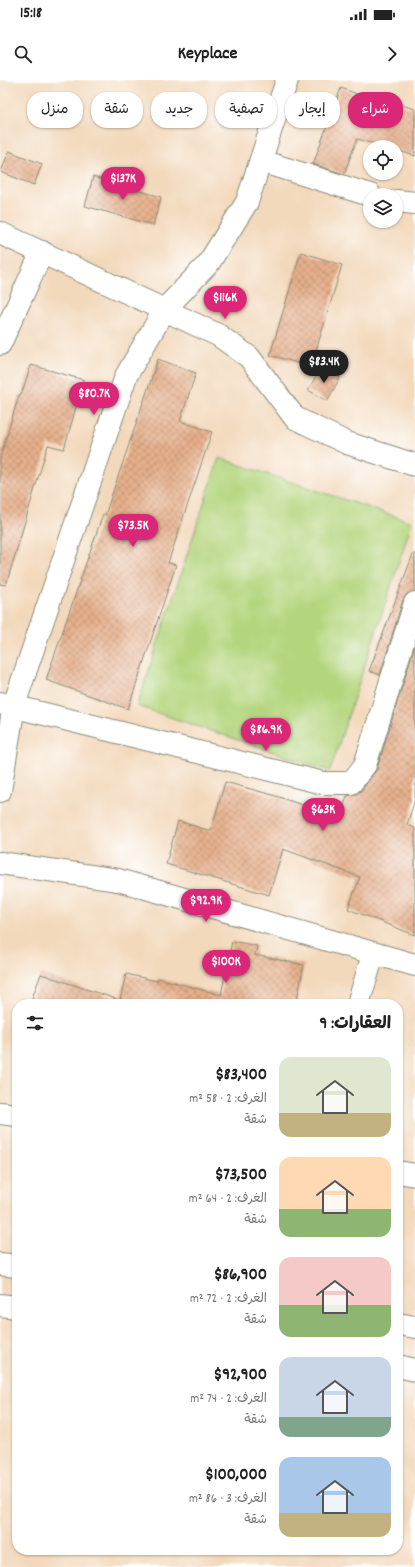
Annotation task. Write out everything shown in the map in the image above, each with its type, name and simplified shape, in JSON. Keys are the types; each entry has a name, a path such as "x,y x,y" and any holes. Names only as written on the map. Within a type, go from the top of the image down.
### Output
{"main road":[{"path":"0,792 7,704 126,376 165,309 212,257 247,202 287,80"},
{"path":"261,161 363,193"},
{"path":"403,201 415,203"},
{"path":"0,233 218,335 249,357 295,418 347,442 415,465"},
{"path":"0,344 42,252"},
{"path":"7,704 323,783 351,783 365,765 415,603"},
{"path":"0,863 118,880 373,955 415,965"},
{"path":"360,999 373,955"},
{"path":"0,1113 12,1114"},
{"path":"403,1173 415,1175"},
{"path":"0,1264 12,1265"},
{"path":"0,1305 12,1306"},
{"path":"403,1325 415,1327"},
{"path":"403,1367 415,1370"}],"green space":[{"path":"219,458 412,522 330,771 137,706"}],"building":[{"path":"341,88 352,92 348,92 348,128 403,128 403,105 415,109 415,156 403,152 403,140 363,141 357,139 344,174 313,164 326,128 340,128 340,92"},
{"path":"9,151 42,164 34,185 1,172"},
{"path":"93,177 161,197 153,225 85,206"},
{"path":"301,252 342,265 311,367 270,355"},
{"path":"158,359 196,373 180,421 212,432 168,563 176,565 128,709 46,680 103,514 105,515"},
{"path":"31,365 84,380 64,449 48,445 6,585 0,584 0,458 19,395 21,395"},
{"path":"321,368 340,378 327,401 308,390"},
{"path":"413,554 415,554 415,591 407,594 403,599 380,675 369,671"},
{"path":"415,645 415,799 407,825 415,828 415,935 348,909 360,877 283,849 269,895 166,864 178,821 211,831 225,782 276,796 340,818 347,796 361,791 377,769"},
{"path":"232,941 257,946 255,955 304,965 297,999 120,999 126,974 157,981 158,978 221,995"},
{"path":"41,974 116,999 32,999"}]}
